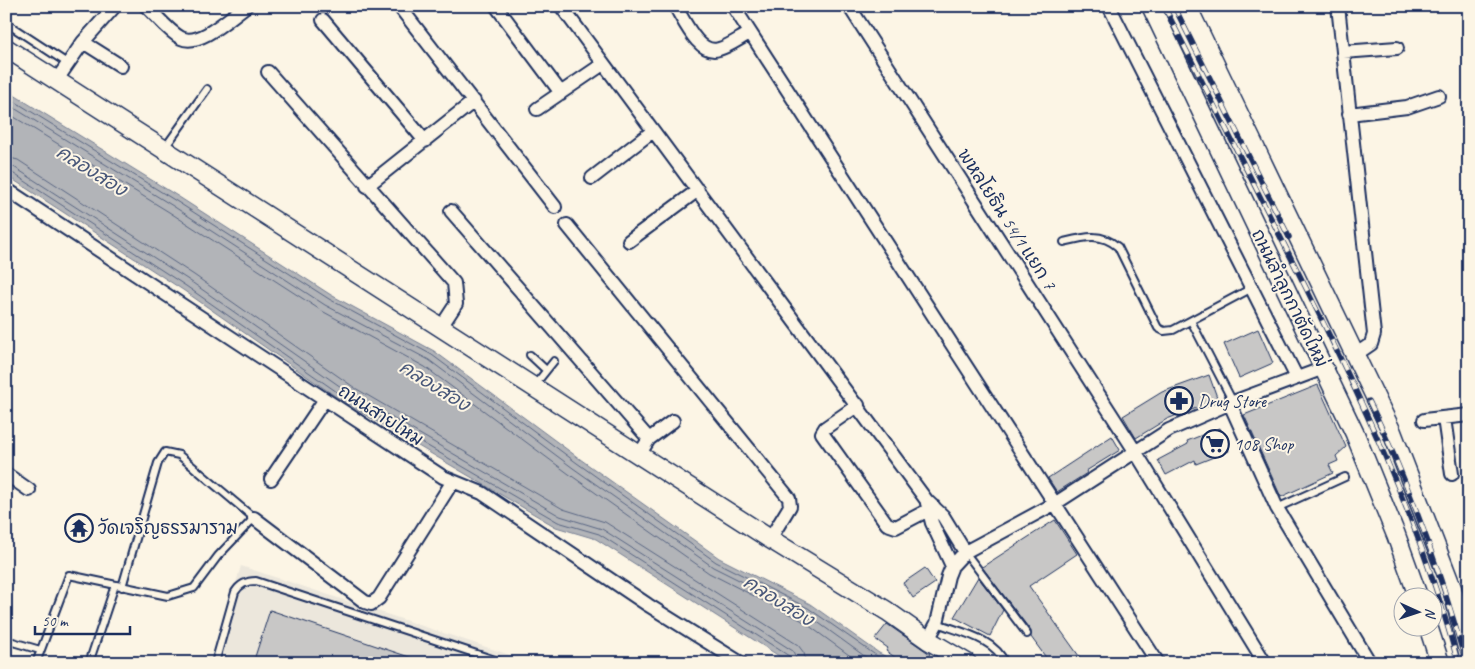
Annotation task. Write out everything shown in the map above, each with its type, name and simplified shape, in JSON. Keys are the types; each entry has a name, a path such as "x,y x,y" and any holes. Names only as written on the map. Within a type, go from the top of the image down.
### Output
{"main road":[{"name":"ถนนลำลูกกาตัดใหม่","path":"1151,6 1324,368 1380,492 1414,586"},
{"name":"ถนนลำลูกกาตัดใหม่","path":"1187,6 1403,458 1452,588 1469,656"},
{"path":"6,48 770,539 967,663"},
{"path":"1431,636 1440,663"}],"street":[{"path":"56,81 83,42 115,6"},
{"path":"146,6 176,34 191,40 201,38 246,6"},
{"path":"399,6 556,207"},
{"path":"496,6 561,93"},
{"path":"561,6 858,404 930,506 943,516 965,552"},
{"path":"675,6 699,43 707,49 718,50 750,33"},
{"path":"733,6 1158,663"},
{"name":"พหลโยธิน 54/1 แยก 7","path":"849,6 1135,451 1265,663"},
{"path":"1109,6 1297,378"},
{"path":"1338,6 1374,334 1371,344 1355,355"},
{"path":"323,20 425,142"},
{"path":"83,42 121,66"},
{"path":"1342,52 1397,48"},
{"path":"537,108 603,64"},
{"path":"268,72 454,283 456,304 441,328"},
{"path":"1349,114 1407,107 1439,96"},
{"path":"367,186 425,142 474,101"},
{"path":"592,178 653,130"},
{"name":"ถนนสายไหม","path":"6,189 443,478 482,493 648,605 741,663"},
{"path":"629,241 698,190"},
{"path":"451,211 649,439"},
{"path":"567,225 789,498 790,506 770,539"},
{"path":"928,640 937,623 952,566 965,552 1056,503 1169,430 1231,403 1324,368"},
{"path":"271,479 325,399"},
{"path":"1231,403 1277,508 1370,663"},
{"path":"858,404 825,428 822,433 824,437 886,524 896,527 930,506"},
{"path":"1424,420 1469,415"},
{"path":"1444,418 1452,474"},
{"path":"638,454 649,439 673,421"},
{"path":"6,474 29,490"},
{"path":"254,518 365,602 372,604 379,598 453,481"},
{"path":"930,506 932,524 952,566"}],"lane":[{"path":"6,22 67,63"},
{"path":"164,149 207,89"},
{"path":"1064,242 1096,236 1111,241 1118,248 1158,328 1164,331 1173,330 1252,288"},
{"path":"1191,321 1231,403"},
{"path":"530,355 546,370"},
{"path":"533,386 554,361"},
{"path":"36,663 69,575 122,587 168,596 194,588 218,556 254,518 179,455 165,452 158,463 122,587"},
{"path":"1277,508 1345,477"},
{"path":"965,552 1027,634"},
{"path":"215,663 235,592 239,586 248,581 256,581 504,663"},
{"path":"89,663 115,585"},
{"path":"937,623 987,642 997,650 1005,663"},
{"path":"6,640 40,650"}],"shaded area":[{"path":"241,566 534,663 212,663"}],"water":[{"name":"คลองสอง","path":"6,90 179,197 331,295 434,351 580,459 719,558 810,604 879,653 898,663 790,663 596,539 556,527 345,403 183,290 6,175"}],"building":[{"path":"1258,329 1273,363 1239,378 1224,344"},
{"path":"1209,375 1218,400 1167,419 1136,438 1123,416 1162,392"},
{"path":"1318,385 1346,447 1336,456 1338,461 1329,465 1333,473 1281,497 1244,415"},
{"path":"1220,428 1229,451 1196,464 1195,460 1166,475 1158,460 1188,444 1187,441"},
{"path":"1112,436 1120,450 1057,492 1048,478"},
{"path":"1055,520 1077,554 1029,586 1084,663 1050,663 1031,637 1031,631 982,567"},
{"path":"925,568 935,583 913,598 903,583"},
{"path":"978,577 1003,610 990,636 954,617"},
{"path":"270,610 421,661 421,663 253,663"},
{"path":"887,624 930,654 923,663 903,663 886,651 888,648 875,639"}],"railway":[{"path":"1164,6 1315,305 1362,405 1406,506 1443,610 1458,663"},
{"path":"1174,6 1289,237"},
{"path":"1369,401 1398,465 1424,530 1466,663"}],"place":[{"name":"Drug Store","path":"1179,401"},
{"name":"108 Shop","path":"1215,444"},
{"name":"วัดเจริญธรรมาราม","path":"79,528"}]}
